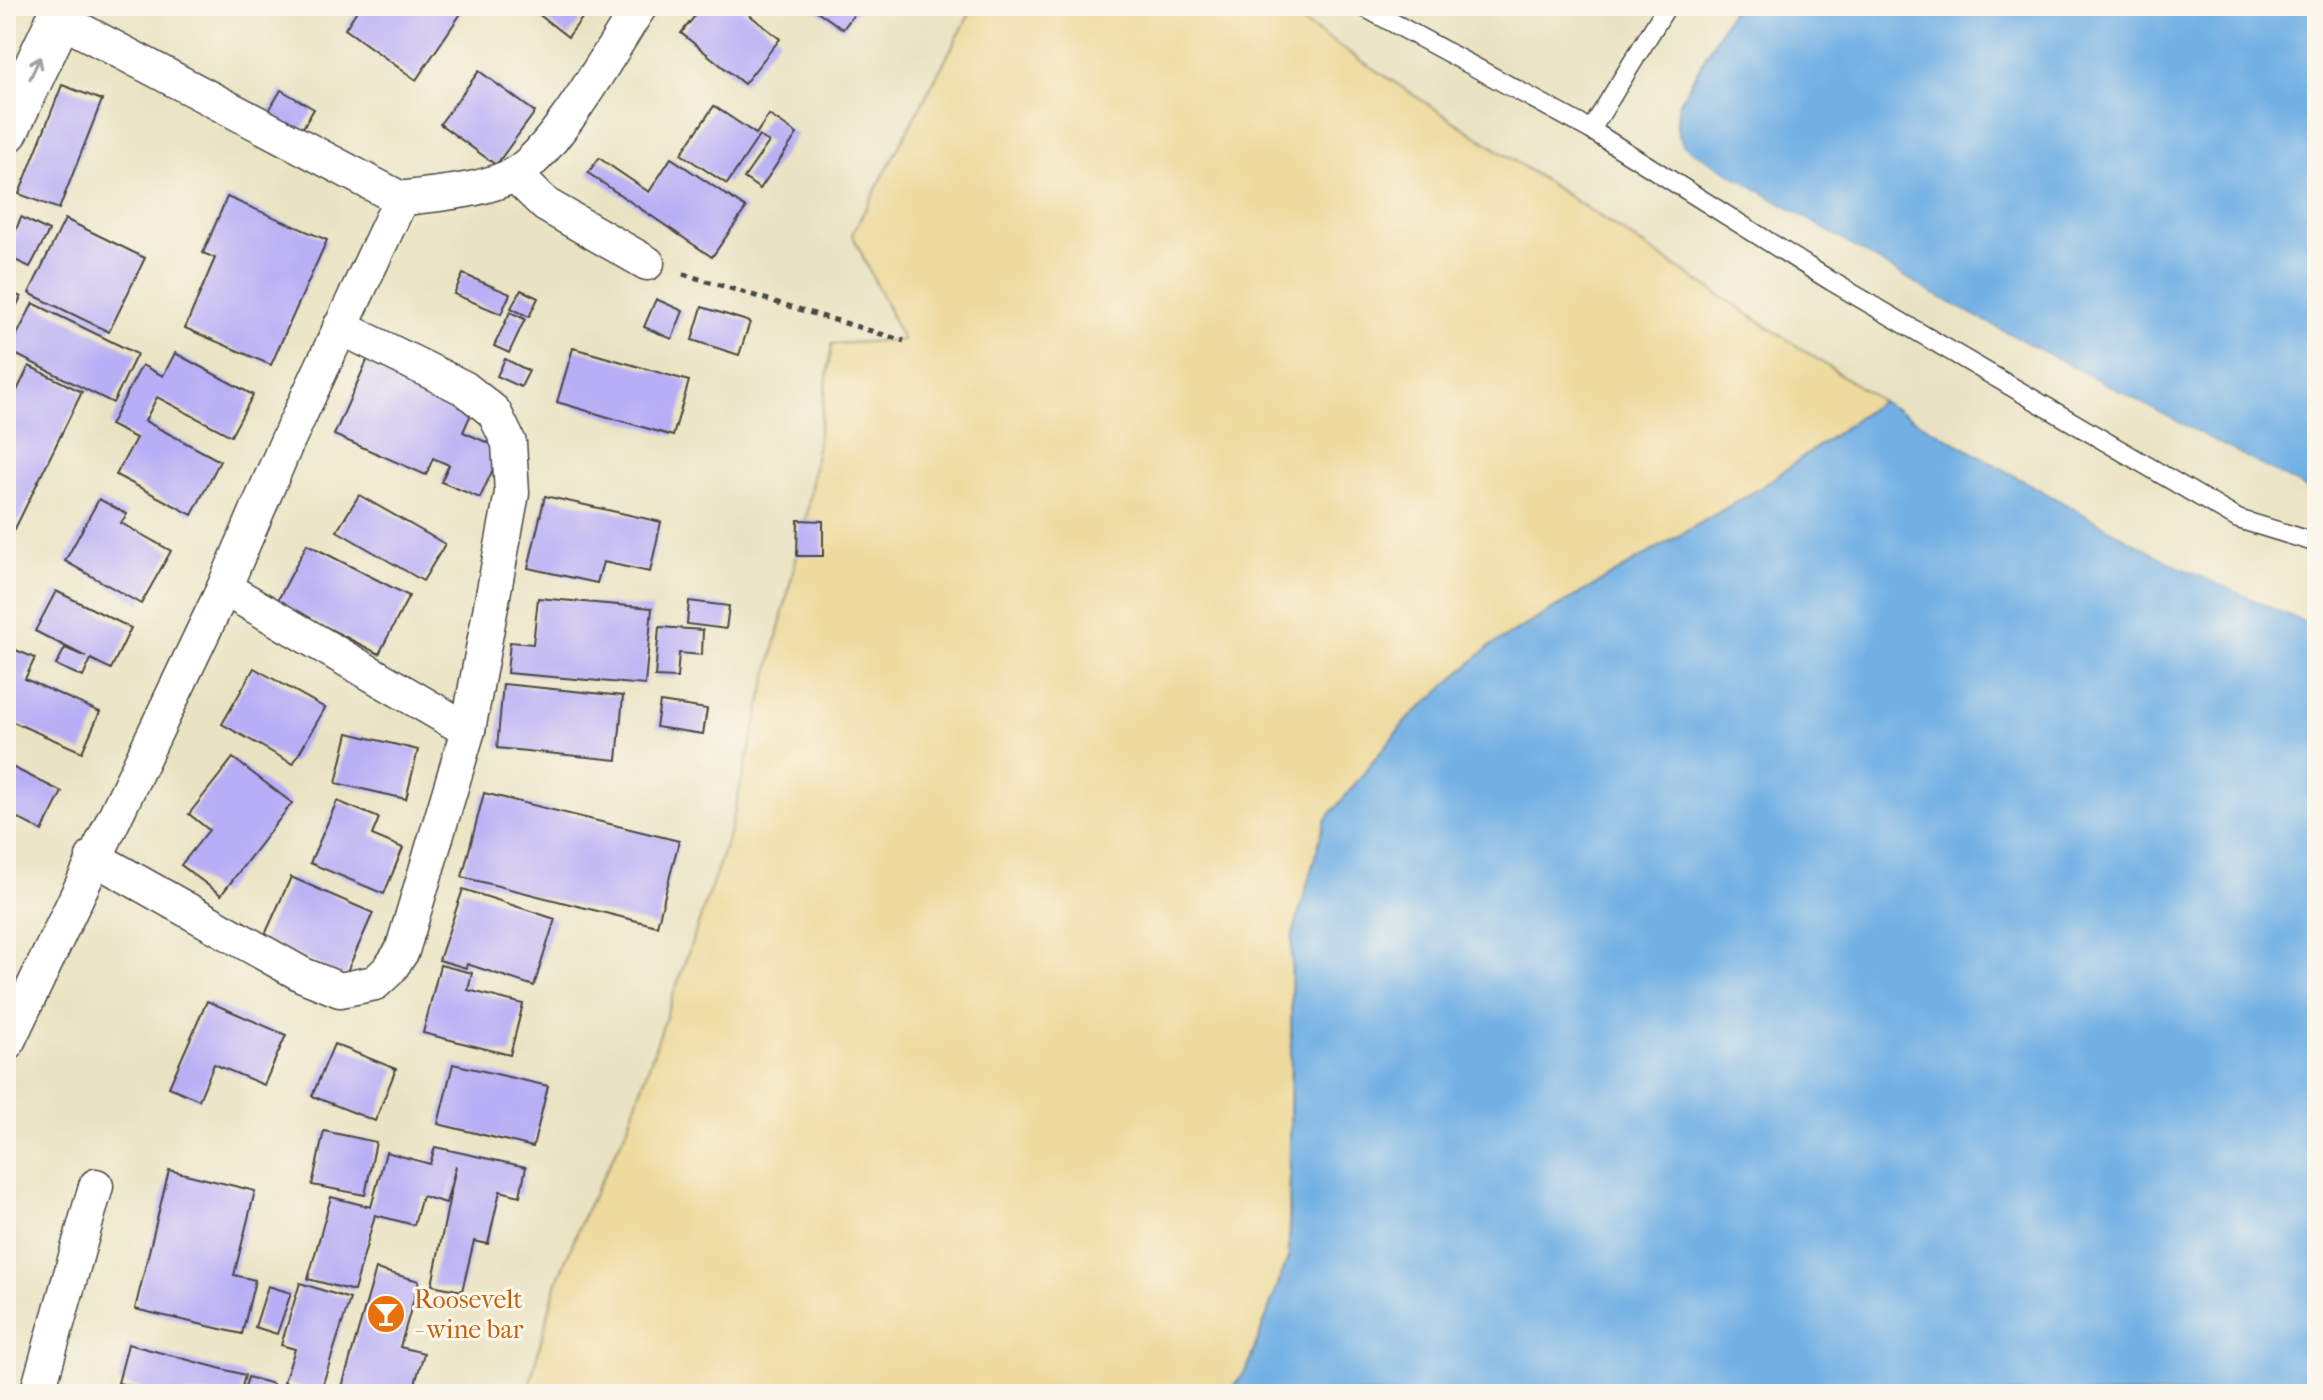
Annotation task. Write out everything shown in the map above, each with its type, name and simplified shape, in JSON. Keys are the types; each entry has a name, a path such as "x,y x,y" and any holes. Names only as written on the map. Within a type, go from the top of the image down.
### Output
{"main road":[{"path":"6,131 62,12"}],"street":[{"path":"62,12 401,199 478,187 514,174 542,154 640,6"},
{"path":"514,174 546,205 647,263"},
{"path":"6,1045 93,857 224,588 340,327 401,199"},
{"path":"93,857 303,975 340,990 375,983 402,951 468,730 512,493 509,443 494,412 464,388 340,327"},
{"path":"224,588 468,730"},
{"path":"37,1394 96,1186"}],"lane":[{"path":"1362,6 1591,130 1831,281 2238,519 2317,543"},
{"path":"1591,130 1667,6"}],"path":[{"path":"647,263 904,341"}],"sand":[{"path":"974,6 1278,6 1881,401 1762,487 1489,647 1308,884 1292,939 1289,1255 1247,1369 1228,1394 527,1394 557,1281 586,1210 627,1129 728,838 807,514 832,344 903,340 852,234"}],"water":[{"path":"1734,6 2317,6 2317,495 1934,295 1683,146 1677,128 1678,106"},
{"path":"1881,401 2172,563 2317,627 2317,1394 1228,1394 1247,1369 1289,1255 1292,939 1325,821 1405,722 1489,647 1762,487"}],"pier":[{"path":"1673,126 1683,146 1934,295 2317,495 2317,499 1932,298 1680,149"},
{"path":"1883,397 2173,559 2317,622 2317,627 2172,563 1878,398"}],"building":[{"path":"360,6 466,6 416,80 345,29"},
{"path":"528,6 591,6 568,37"},
{"path":"703,6 738,6 780,39 744,84 681,33"},
{"path":"810,6 860,6 843,29"},
{"path":"479,71 535,112 496,165 440,124"},
{"path":"62,85 102,100 59,209 19,194"},
{"path":"281,90 314,109 297,138 264,119"},
{"path":"714,106 756,134 769,115 797,134 760,189 744,178 769,142 759,136 727,184 681,154"},
{"path":"599,158 649,192 671,158 746,208 712,257 588,173"},
{"path":"227,197 327,240 271,365 185,328 215,258 203,253"},
{"path":"21,217 49,231 30,267 6,256"},
{"path":"65,219 145,258 109,332 29,293"},
{"path":"463,274 510,294 501,314 454,294"},
{"path":"6,290 21,297 6,327"},
{"path":"521,290 538,298 529,317 511,308"},
{"path":"656,299 683,311 672,339 644,327"},
{"path":"33,303 137,354 113,403 9,351"},
{"path":"702,307 750,322 739,355 692,340"},
{"path":"510,312 525,319 509,353 494,346"},
{"path":"573,348 689,381 673,436 557,402"},
{"path":"175,353 253,395 231,436 157,397 145,421 220,461 192,515 116,475 136,438 110,425 142,365 163,376"},
{"path":"369,356 476,403 463,432 502,449 480,498 441,482 449,465 433,458 426,475 334,435"},
{"path":"505,359 529,371 521,387 497,376"},
{"path":"29,366 82,392 9,541 6,413"},
{"path":"359,495 445,544 423,581 337,531"},
{"path":"545,496 661,522 650,572 603,562 597,583 528,568"},
{"path":"99,499 127,514 121,523 171,551 141,604 65,561"},
{"path":"798,520 823,521 823,556 797,556"},
{"path":"307,544 409,596 379,654 277,602"},
{"path":"56,591 131,628 111,669 91,659 83,677 56,665 65,648 86,657 35,631"},
{"path":"538,598 652,608 645,685 507,673 510,642 533,644"},
{"path":"689,601 729,606 726,629 687,624"},
{"path":"659,627 703,630 702,655 679,653 677,678 655,677"},
{"path":"6,646 35,658 25,679 100,712 82,752 6,719"},
{"path":"254,668 325,708 293,764 222,724"},
{"path":"503,684 623,696 617,760 497,748"},
{"path":"660,702 707,709 703,734 656,727"},
{"path":"348,733 418,750 406,799 336,783"},
{"path":"233,758 292,803 221,895 181,865 209,830 189,814"},
{"path":"6,764 62,792 42,831 6,812"},
{"path":"484,793 679,841 657,926 462,877"},
{"path":"337,801 379,818 372,835 403,848 384,894 310,863"},
{"path":"291,877 373,913 345,976 263,939"},
{"path":"463,889 555,919 534,986 467,964 466,968 439,960"},
{"path":"440,965 472,973 468,990 523,1004 510,1055 423,1033"},
{"path":"207,1001 286,1035 264,1085 214,1064 199,1100 169,1087"},
{"path":"334,1044 396,1069 375,1121 312,1096"},
{"path":"453,1064 548,1086 533,1147 438,1124"},
{"path":"324,1131 376,1142 365,1195 312,1185"},
{"path":"435,1147 526,1167 520,1196 500,1191 488,1244 474,1241 462,1291 432,1285 456,1166 446,1203 422,1196 414,1225 375,1215 354,1291 308,1279 331,1197 371,1207 386,1152 430,1164"},
{"path":"169,1170 255,1191 234,1275 255,1280 242,1334 135,1309"},
{"name":"Roosevelt - wine bar","path":"376,1269 419,1281 400,1347 424,1353 412,1394 340,1394"},
{"path":"300,1283 350,1299 320,1393 284,1382 295,1349 281,1345"},
{"path":"268,1286 291,1293 277,1334 255,1327"},
{"path":"128,1344 245,1375 240,1394 168,1394 118,1383"},
{"path":"248,1377 273,1384 270,1394 243,1394"}],"place":[{"name":"Roosevelt - wine bar","path":"386,1314"}]}
